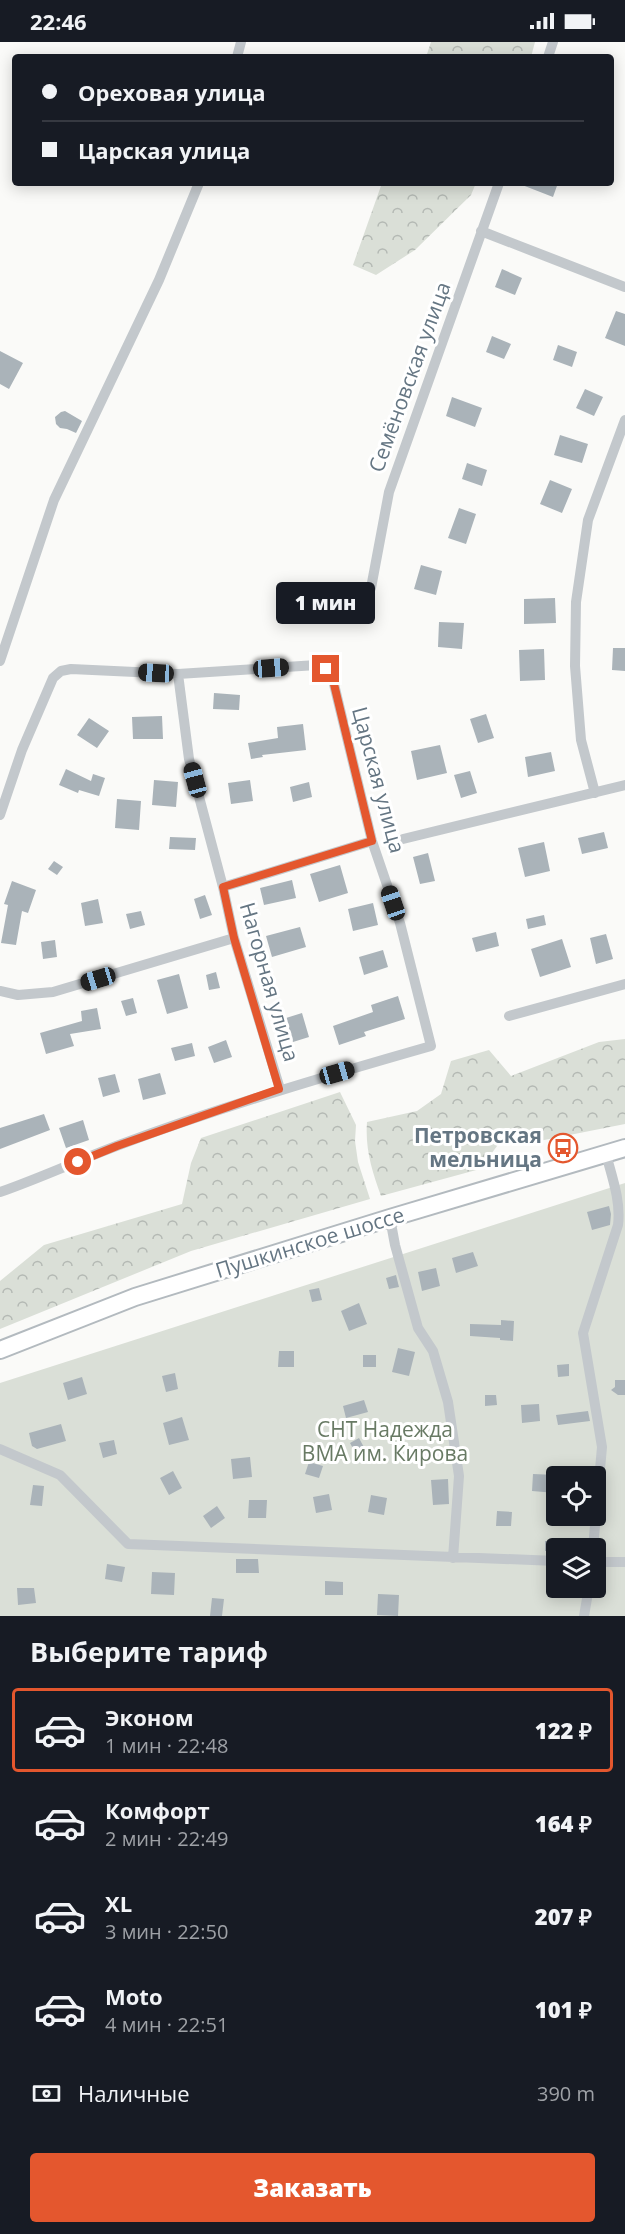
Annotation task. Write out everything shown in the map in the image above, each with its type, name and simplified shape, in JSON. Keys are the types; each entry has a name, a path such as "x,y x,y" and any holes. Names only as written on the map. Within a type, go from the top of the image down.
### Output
{"main road":[{"name":"Пушкинское шоссе","path":"0,1350 135,1297 625,1148"}],"street":[{"path":"0,660 54,500 159,280 198,186"},
{"name":"Семёновская улица","path":"371,588 389,492 498,186"},
{"path":"481,231 625,287"},
{"path":"595,794 581,740 575,666 576,602 588,520 625,420"},
{"name":"Царская улица","path":"178,674 317,665 326,669 332,676 372,841 400,923 432,1046 279,1089"},
{"path":"0,815 53,678 61,671 71,669 178,674"},
{"name":"Нагорная улица","path":"178,674 189,759 234,938 279,1089"},
{"path":"404,838 625,786"},
{"path":"223,887 372,841"},
{"path":"0,990 18,995 53,992 234,938"},
{"path":"509,1016 625,984"},
{"path":"0,1192 117,1146 279,1089"},
{"path":"594,1538 602,1447 583,1334 618,1225 616,1190 606,1154"},
{"path":"390,1218 395,1245 418,1328 433,1351 448,1402 459,1476 453,1558"},
{"path":"0,1449 60,1475 128,1544 546,1561"},
{"path":"606,1562 625,1562"},
{"path":"585,1616 587,1598"}],"green space":[{"path":"431,42 535,42 532,54 427,54"},
{"path":"381,186 475,186 471,195 415,250 376,275 353,265"},
{"path":"625,1039 625,1124 529,1143 500,1142 480,1169 381,1196 370,1160 367,1122 417,1111 441,1094 451,1061 489,1050 511,1076 599,1042"},
{"path":"340,1092 356,1125 355,1141 358,1162 370,1199 191,1251 0,1329 0,1281 44,1245 182,1204 191,1163 201,1138"},
{"name":"СНТ Надежда ВМА им. Кирова","path":"625,1183 625,1616 0,1616 0,1383"}],"building":[{"path":"525,186 557,186 553,197"},
{"path":"502,269 522,278 515,295 495,287"},
{"path":"616,311 625,314 625,346 605,338"},
{"path":"492,336 511,344 504,359 486,352"},
{"path":"558,345 577,352 572,367 553,360"},
{"path":"0,351 23,363 9,389 0,384"},
{"path":"585,389 603,397 594,416 576,408"},
{"path":"452,397 482,408 475,427 446,416"},
{"path":"65,411 82,421 76,433 60,428 56,424 55,417"},
{"path":"560,435 588,444 582,463 554,455"},
{"path":"467,463 487,470 482,486 462,479"},
{"path":"550,480 572,489 562,513 540,504"},
{"path":"459,508 476,514 466,544 448,538"},
{"path":"421,565 442,571 436,595 414,589"},
{"path":"555,598 556,623 524,624 524,599"},
{"path":"439,622 464,623 462,649 438,647"},
{"path":"613,648 625,648 625,671 612,670"},
{"path":"544,649 545,680 520,681 519,650"},
{"path":"214,693 240,695 239,710 213,709"},
{"path":"486,714 494,738 478,743 470,719"},
{"path":"162,716 163,739 133,739 132,717"},
{"path":"89,718 109,731 97,748 77,735"},
{"path":"303,724 306,750 262,755 263,757 251,759 248,743 278,738 277,727"},
{"path":"440,745 447,773 417,780 411,751"},
{"path":"551,752 555,771 528,777 525,757"},
{"path":"66,769 91,781 93,774 105,778 99,796 79,790 78,793 59,785"},
{"path":"470,771 477,793 461,798 454,775"},
{"path":"154,780 178,782 176,807 152,805"},
{"path":"250,780 253,801 231,804 228,783"},
{"path":"309,782 312,797 293,802 290,787"},
{"path":"117,799 141,801 139,830 115,828"},
{"path":"604,832 608,848 582,854 578,838"},
{"path":"170,837 196,838 195,850 169,849"},
{"path":"544,842 550,871 525,877 518,848"},
{"path":"428,853 435,881 420,884 413,857"},
{"path":"54,861 63,867 57,875 48,869"},
{"path":"340,865 348,893 319,902 310,874"},
{"path":"292,880 296,898 264,905 260,888"},
{"path":"12,881 36,890 28,913 22,911 16,945 1,943 8,905 4,904"},
{"path":"205,895 212,915 200,919 194,899"},
{"path":"98,899 103,923 85,926 81,903"},
{"path":"373,903 378,925 353,931 348,909"},
{"path":"141,911 145,925 130,929 126,914"},
{"path":"544,915 546,925 528,929 526,919"},
{"path":"300,927 306,947 272,957 266,936"},
{"path":"496,932 499,946 476,952 472,938"},
{"path":"606,934 613,959 596,964 590,938"},
{"path":"562,939 571,967 540,977 531,949"},
{"path":"55,940 57,957 43,959 41,942"},
{"path":"383,950 388,967 364,975 359,957"},
{"path":"216,972 220,988 209,990 206,975"},
{"path":"179,974 188,1008 167,1014 157,980"},
{"path":"398,996 405,1019 364,1032 366,1036 339,1045 333,1026 373,1012 371,1005"},
{"path":"133,998 137,1013 126,1016 121,1001"},
{"path":"97,1008 101,1029 70,1034 74,1046 46,1054 40,1033 82,1021 81,1011"},
{"path":"302,1013 309,1037 293,1042 286,1018"},
{"path":"226,1040 232,1057 214,1063 208,1047"},
{"path":"192,1043 195,1056 175,1061 171,1048"},
{"path":"160,1073 166,1094 143,1100 138,1079"},
{"path":"115,1074 120,1092 103,1097 98,1078"},
{"path":"44,1114 50,1130 0,1149 0,1128"},
{"path":"83,1120 89,1140 66,1148 59,1128"},
{"path":"609,1206 610,1225 592,1230 587,1212"},
{"path":"473,1252 478,1266 456,1273 452,1258"},
{"path":"436,1268 440,1286 422,1291 418,1272"},
{"path":"396,1275 399,1287 389,1289 386,1278"},
{"path":"319,1288 322,1300 312,1302 309,1290"},
{"path":"359,1303 367,1324 349,1331 341,1311"},
{"path":"501,1320 514,1321 513,1341 470,1336 470,1324 501,1325"},
{"path":"398,1348 415,1352 409,1376 392,1372"},
{"path":"279,1351 294,1351 294,1367 278,1367"},
{"path":"363,1355 376,1355 376,1367 363,1367"},
{"path":"569,1364 569,1376 558,1377 557,1365"},
{"path":"175,1373 178,1389 166,1392 162,1376"},
{"path":"82,1377 87,1394 68,1400 63,1383"},
{"path":"615,1380 625,1380 625,1395 618,1395 611,1390 615,1387"},
{"path":"485,1395 496,1395 497,1405 485,1406"},
{"path":"364,1400 368,1412 346,1418 343,1406"},
{"path":"539,1404 540,1421 522,1423 521,1405"},
{"path":"588,1411 590,1421 558,1425 556,1415"},
{"path":"182,1417 189,1440 169,1445 163,1423"},
{"path":"61,1424 66,1441 37,1449 32,1446 29,1433"},
{"path":"359,1438 367,1453 358,1458 350,1443"},
{"path":"114,1440 117,1454 103,1458 99,1443"},
{"path":"250,1457 252,1477 233,1479 231,1459"},
{"path":"309,1462 323,1466 319,1478 305,1474"},
{"path":"173,1471 182,1488 169,1495 160,1478"},
{"path":"533,1474 546,1475 546,1492 532,1491"},
{"path":"448,1479 449,1504 433,1505 431,1480"},
{"path":"33,1485 44,1486 42,1506 30,1505"},
{"path":"329,1494 332,1510 316,1513 313,1497"},
{"path":"371,1495 387,1498 384,1515 368,1512"},
{"path":"249,1500 267,1500 266,1518 248,1518"},
{"path":"217,1506 225,1518 211,1528 203,1516"},
{"path":"497,1511 512,1512 511,1526 496,1526"},
{"path":"236,1559 258,1559 259,1573 236,1573"},
{"path":"107,1564 125,1567 122,1582 105,1579"},
{"path":"152,1572 175,1573 174,1595 151,1594"},
{"path":"325,1581 343,1582 343,1595 325,1595"},
{"path":"17,1588 34,1588 36,1603 18,1605"},
{"path":"378,1594 399,1595 398,1616 377,1615"},
{"path":"212,1598 224,1599 222,1616 210,1616"}],"place":[{"name":"Петровская мельница","path":"563,1148"}],"route":[{"path":"78,1162 279,1089 234,938 223,887 372,841 332,676 326,669"}]}
